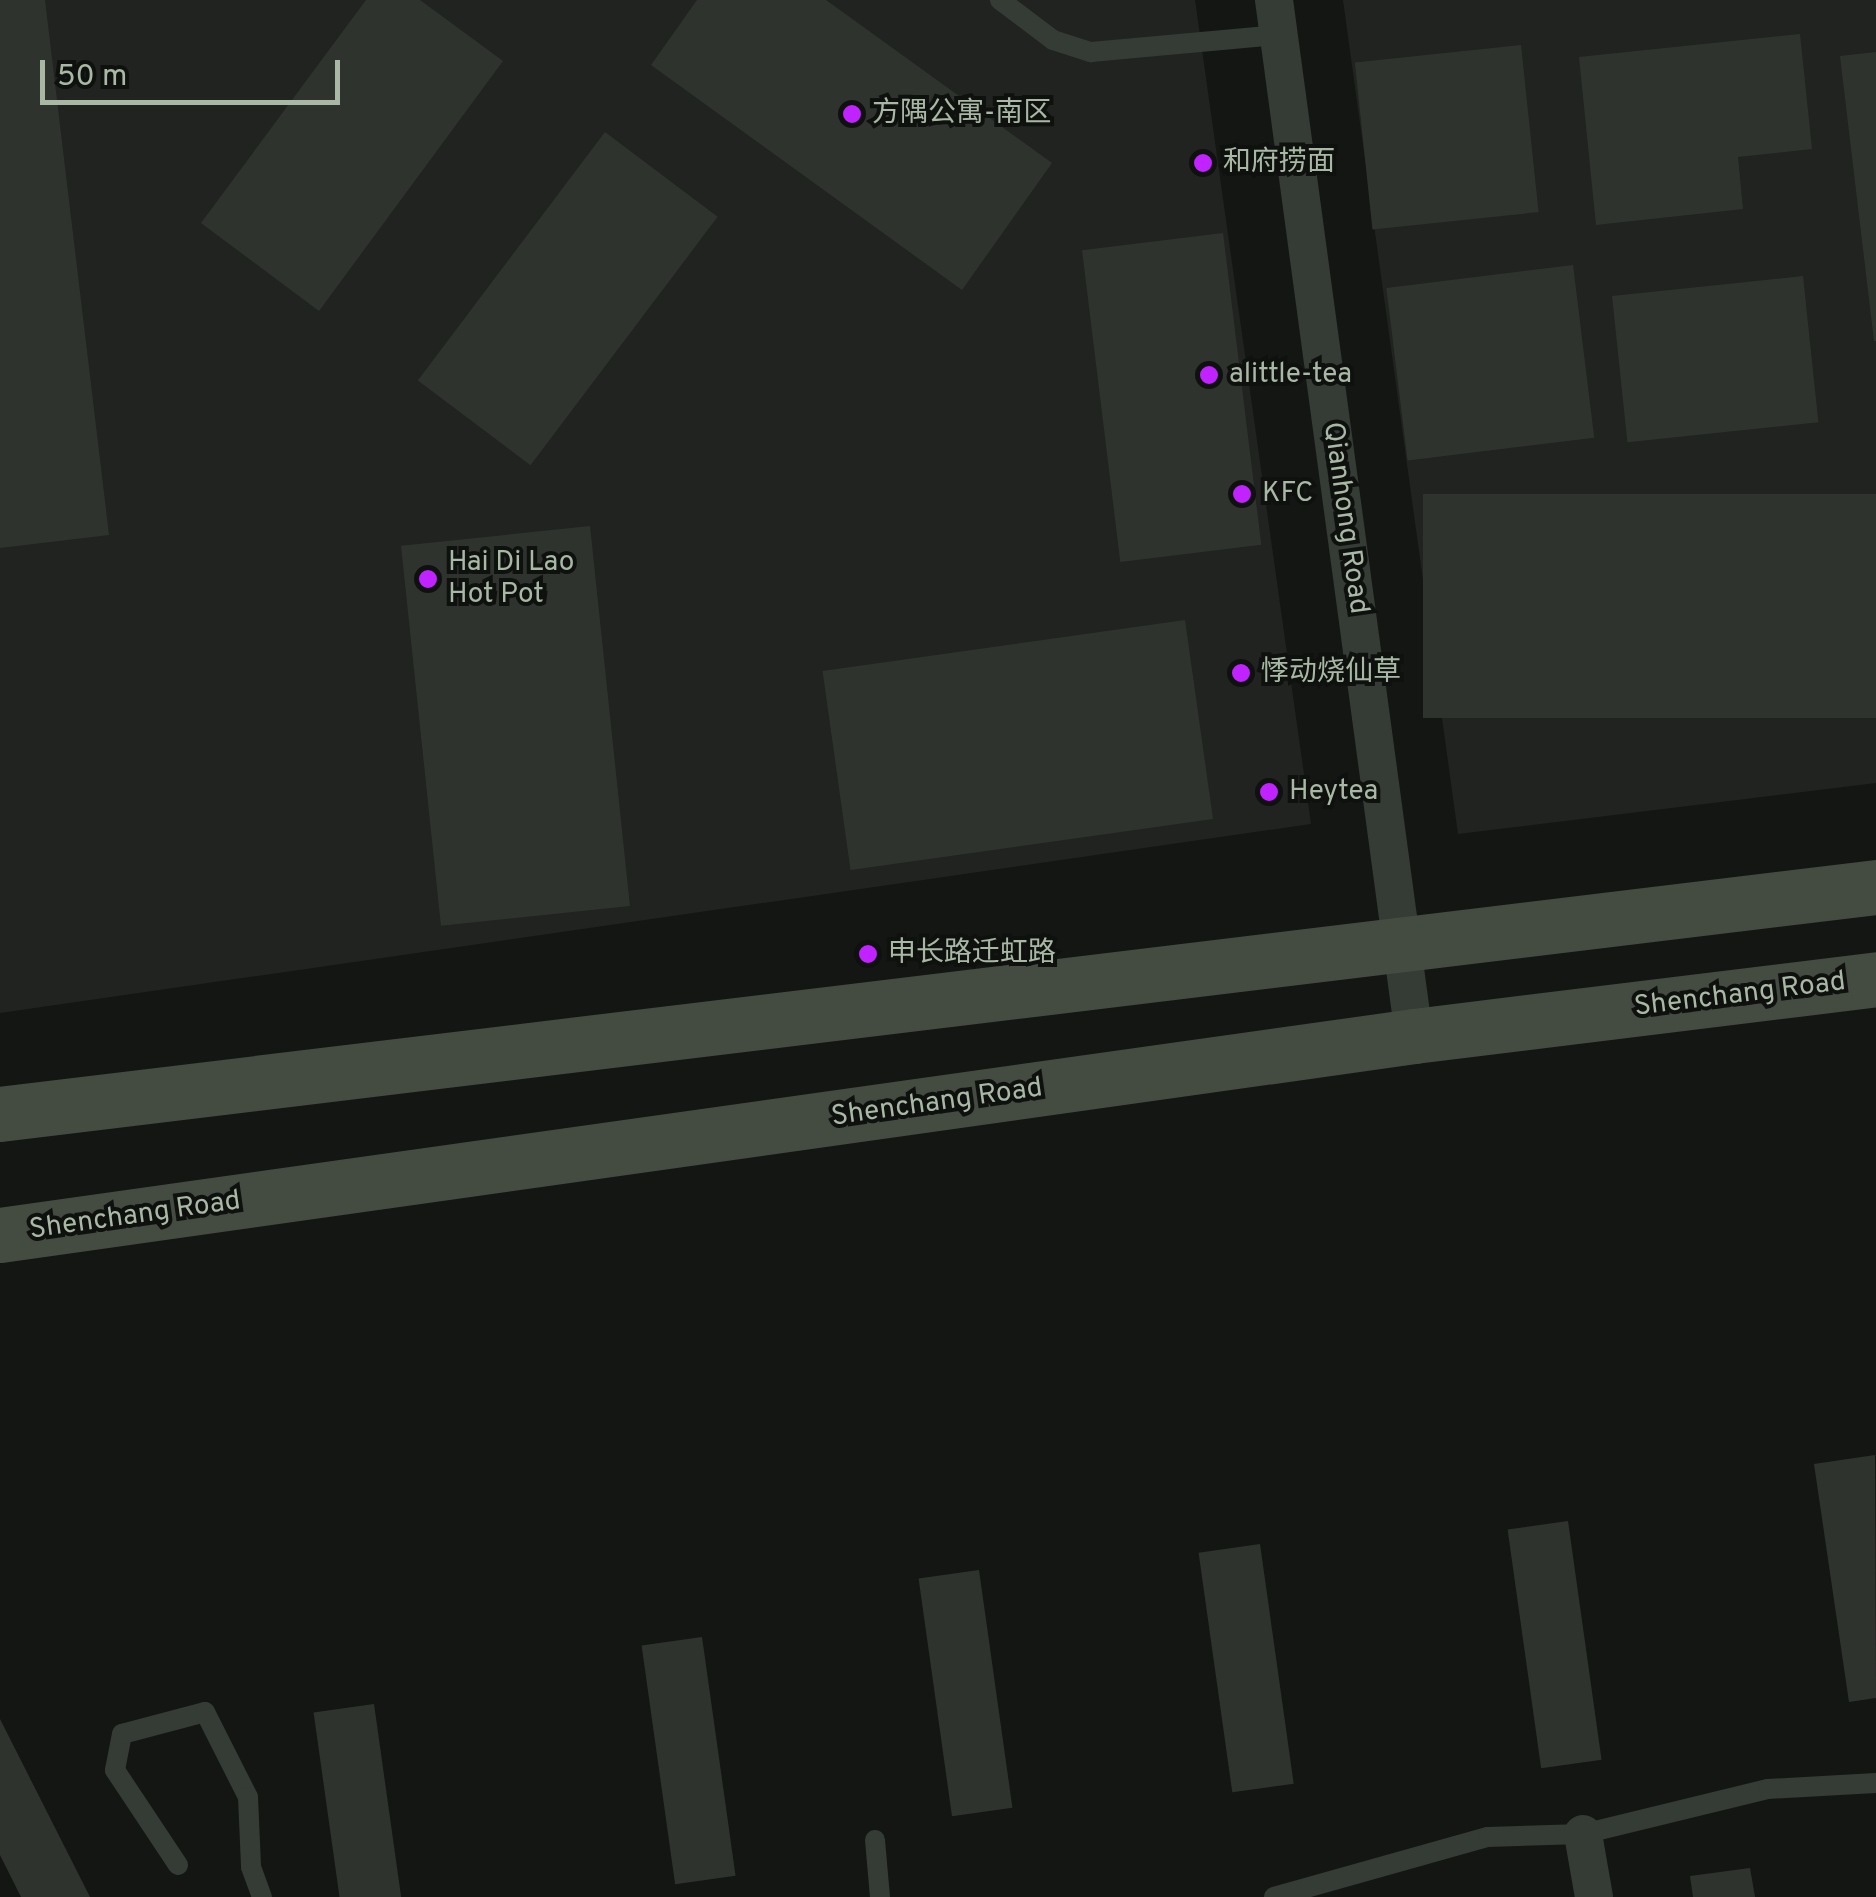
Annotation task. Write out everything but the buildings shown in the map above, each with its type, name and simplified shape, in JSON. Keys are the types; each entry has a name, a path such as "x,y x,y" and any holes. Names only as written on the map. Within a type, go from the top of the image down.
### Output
{"main road":[{"path":"0,1114 1876,886"},
{"name":"Shenchang Road","path":"0,1235 1414,1036 1876,978"}],"street":[{"name":"Qianhong Road","path":"1277,18 1414,1036"},
{"path":"1583,1834 1594,1897"}],"lane":[{"path":"1000,0 1053,40 1091,52 1277,18"},
{"path":"178,1865 114,1770 122,1734 205,1712 248,1797 252,1867 262,1897"},
{"path":"1274,1897 1488,1837 1583,1834 1768,1789 1875,1787"},
{"path":"875,1840 880,1897"}],"shaded area":[{"path":"0,0 1195,0 1311,824 0,1013"},
{"path":"1343,0 1876,0 1876,783 1458,834"}],"place":[{"name":"方隅公寓-南区","path":"852,114"},
{"name":"和府捞面","path":"1203,163"},
{"name":"alittle-tea","path":"1209,375"},
{"name":"KFC","path":"1242,494"},
{"name":"Hai Di Lao Hot Pot","path":"428,579"},
{"name":"悸动烧仙草","path":"1241,673"},
{"name":"Heytea","path":"1269,792"},
{"name":"申长路迁虹路","path":"868,954"}]}
